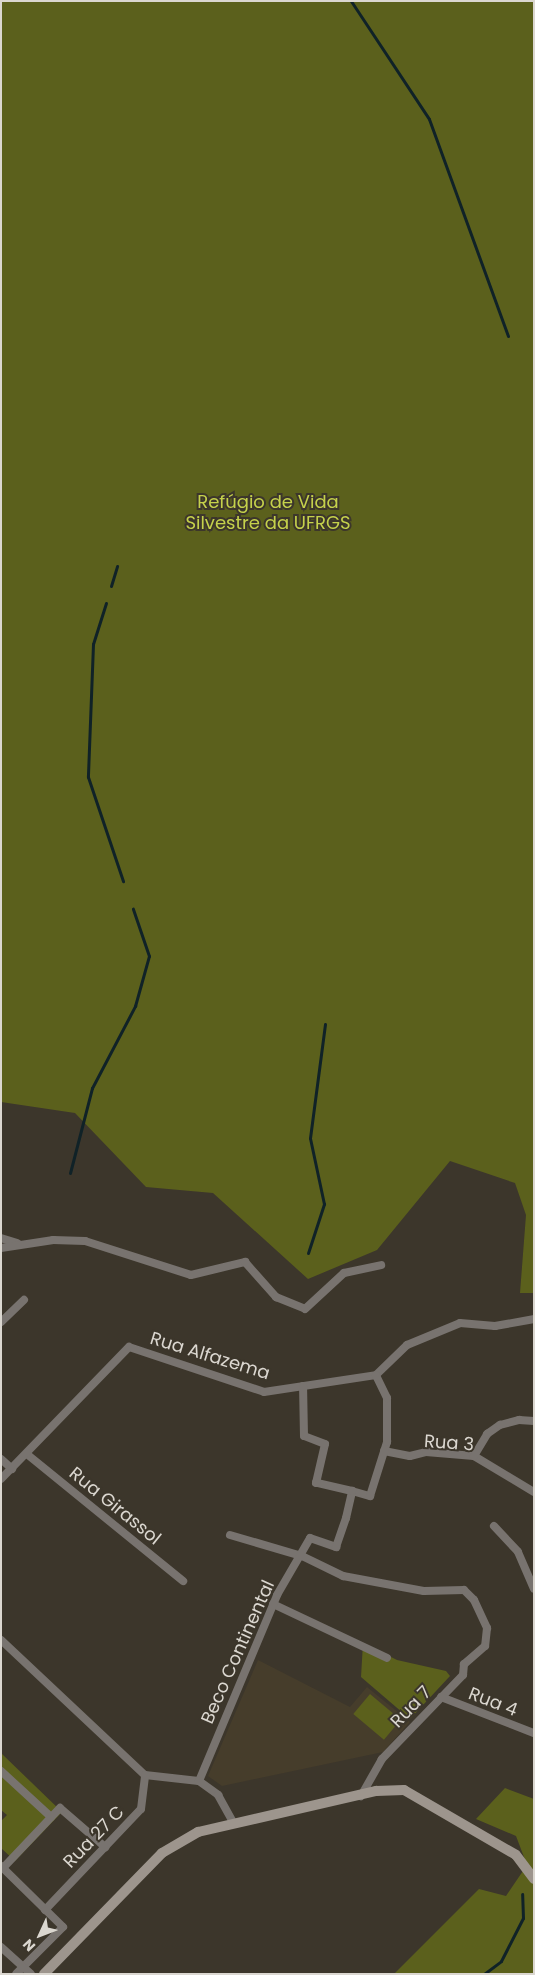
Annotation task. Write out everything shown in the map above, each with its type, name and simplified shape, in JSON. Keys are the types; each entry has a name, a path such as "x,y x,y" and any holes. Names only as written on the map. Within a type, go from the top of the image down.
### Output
{"street":[{"path":"1,1238 17,1243"},
{"path":"1,1248 17,1243 86,1241 191,1275 245,1262 276,1296 305,1309 344,1273 381,1265"},
{"path":"1,1322 24,1300"},
{"path":"303,1386 304,1436 325,1444 316,1483 370,1496 387,1442 387,1398 376,1375 407,1346 460,1323 495,1326 534,1319"},
{"name":"Rua Alfazema","path":"28,1455 129,1347 264,1392 376,1375"},
{"path":"474,1456 487,1434 500,1425 519,1420 534,1421"},
{"name":"Rua 3","path":"384,1451 410,1456 426,1452 474,1456 534,1492"},
{"path":"1,1479 28,1455"},
{"name":"Rua Girassol","path":"28,1455 184,1581"},
{"path":"1,1459 12,1469"},
{"name":"Beco Continental","path":"199,1781 273,1604 302,1556 310,1538 336,1547 352,1491"},
{"path":"494,1526 518,1552 534,1589"},
{"path":"230,1535 302,1556"},
{"name":"Rua 7","path":"302,1556 351,1578 424,1591 455,1589 469,1594 474,1600 488,1638 485,1646 464,1664 462,1675 382,1759 360,1796"},
{"path":"273,1604 387,1658"},
{"path":"2,1642 145,1775 199,1781 218,1795 234,1824"},
{"name":"Rua 4","path":"441,1697 534,1733"},
{"path":"1,1770 51,1817"},
{"name":"Rua 27 C","path":"44,1910 140,1809 145,1775"},
{"path":"44,1974 162,1853 198,1832 376,1791 404,1790 516,1855 534,1879"},
{"path":"16,1974 63,1927 2,1867 60,1808 105,1847"},
{"path":"1,1948 30,1974"}],"shaded area":[{"path":"258,1660 350,1707 367,1687 410,1722 383,1752 222,1786 208,1776"}],"green space":[{"name":"Refúgio de Vida Silvestre da UFRGS","path":"1,1 534,1 534,1293 520,1293 526,1215 515,1183 450,1161 377,1250 308,1279 213,1193 146,1187 75,1113 1,1102"},
{"path":"363,1643 397,1660 446,1671 450,1676 410,1719 361,1677"},
{"path":"370,1694 401,1720 384,1740 353,1714"},
{"path":"1,1753 62,1812 15,1861 1,1848 1,1821 7,1815 1,1810"},
{"path":"505,1788 534,1799 534,1974 394,1974 479,1889 506,1896 527,1865 516,1836 476,1819"}],"waterway":[{"path":"351,1 429,119 508,336"},
{"path":"111,586 117,566"},
{"path":"106,603 93,644 88,777 123,881"},
{"path":"70,1173 92,1088 135,1006 149,956 133,909"},
{"path":"308,1253 324,1204 310,1138 325,1024"},
{"path":"484,1974 501,1961 523,1918 522,1894"}]}
